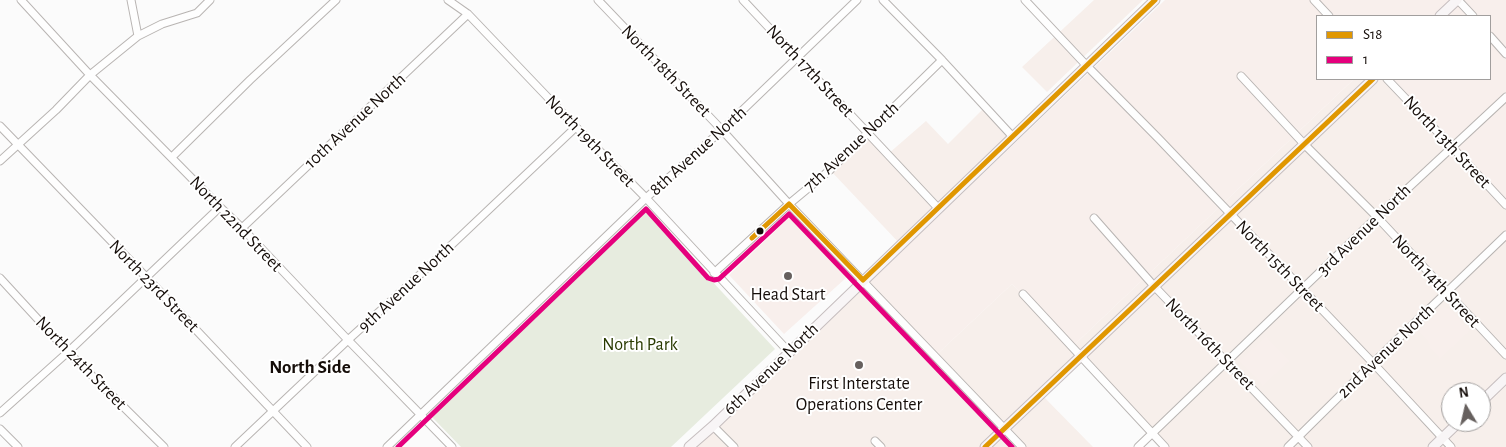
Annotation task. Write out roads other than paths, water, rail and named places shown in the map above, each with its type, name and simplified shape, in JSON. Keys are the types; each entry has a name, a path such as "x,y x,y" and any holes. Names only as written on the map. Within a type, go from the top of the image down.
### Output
{"main road":[{"name":"6th Avenue North","path":"689,447 1155,0"},
{"path":"1441,15 1457,0"},
{"path":"985,447 1372,80"},
{"path":"1491,392 1506,378"},
{"path":"1433,447 1449,432"}],"street":[{"name":"North 22nd Street","path":"21,0 90,75 242,228 452,447"},
{"path":"131,0 138,36"},
{"path":"0,161 56,110 90,75 138,36 162,24 197,13 210,0"},
{"path":"172,157 250,80 336,0"},
{"name":"North 19th Street","path":"448,0 468,14 646,198 789,352"},
{"name":"North 18th Street","path":"598,0 722,130 789,204 1022,447"},
{"name":"North 17th Street","path":"743,0 938,208"},
{"name":"8th Avenue North","path":"387,447 490,346 646,198 722,130 857,0"},
{"path":"883,0 1013,137"},
{"name":"North 15th Street","path":"1025,0 1451,447"},
{"path":"1314,0 1328,15"},
{"path":"1457,0 1471,15"},
{"name":"10th Avenue North","path":"242,228 468,14"},
{"path":"1491,37 1506,54"},
{"name":"7th Avenue North","path":"714,273 789,204 830,170 942,60"},
{"name":"North 14th Street","path":"1241,76 1304,144 1377,217 1506,355"},
{"name":"North 13th Street","path":"1388,80 1506,206"},
{"name":"3rd Avenue North","path":"1138,447 1377,217 1506,97"},
{"name":"North 23rd Street","path":"0,126 307,447"},
{"name":"9th Avenue North","path":"235,447 576,127"},
{"path":"0,413 68,352 220,207"},
{"name":"North 16th Street","path":"1094,218 1154,286 1308,447"},
{"name":"2nd Avenue North","path":"1288,447 1506,235"},
{"name":"North 24th Street","path":"0,278 68,352 164,447"},
{"path":"1023,294 1165,447"},
{"path":"713,426 734,447"},
{"path":"0,429 18,447"}],"place":[{"name":"Head Start","path":"788,276"},
{"name":"First Interstate Operations Center","path":"859,365"}],"district":[{"name":"North Side","path":"310,367"}],"park label":[{"name":"North Park","path":"640,345"}]}
